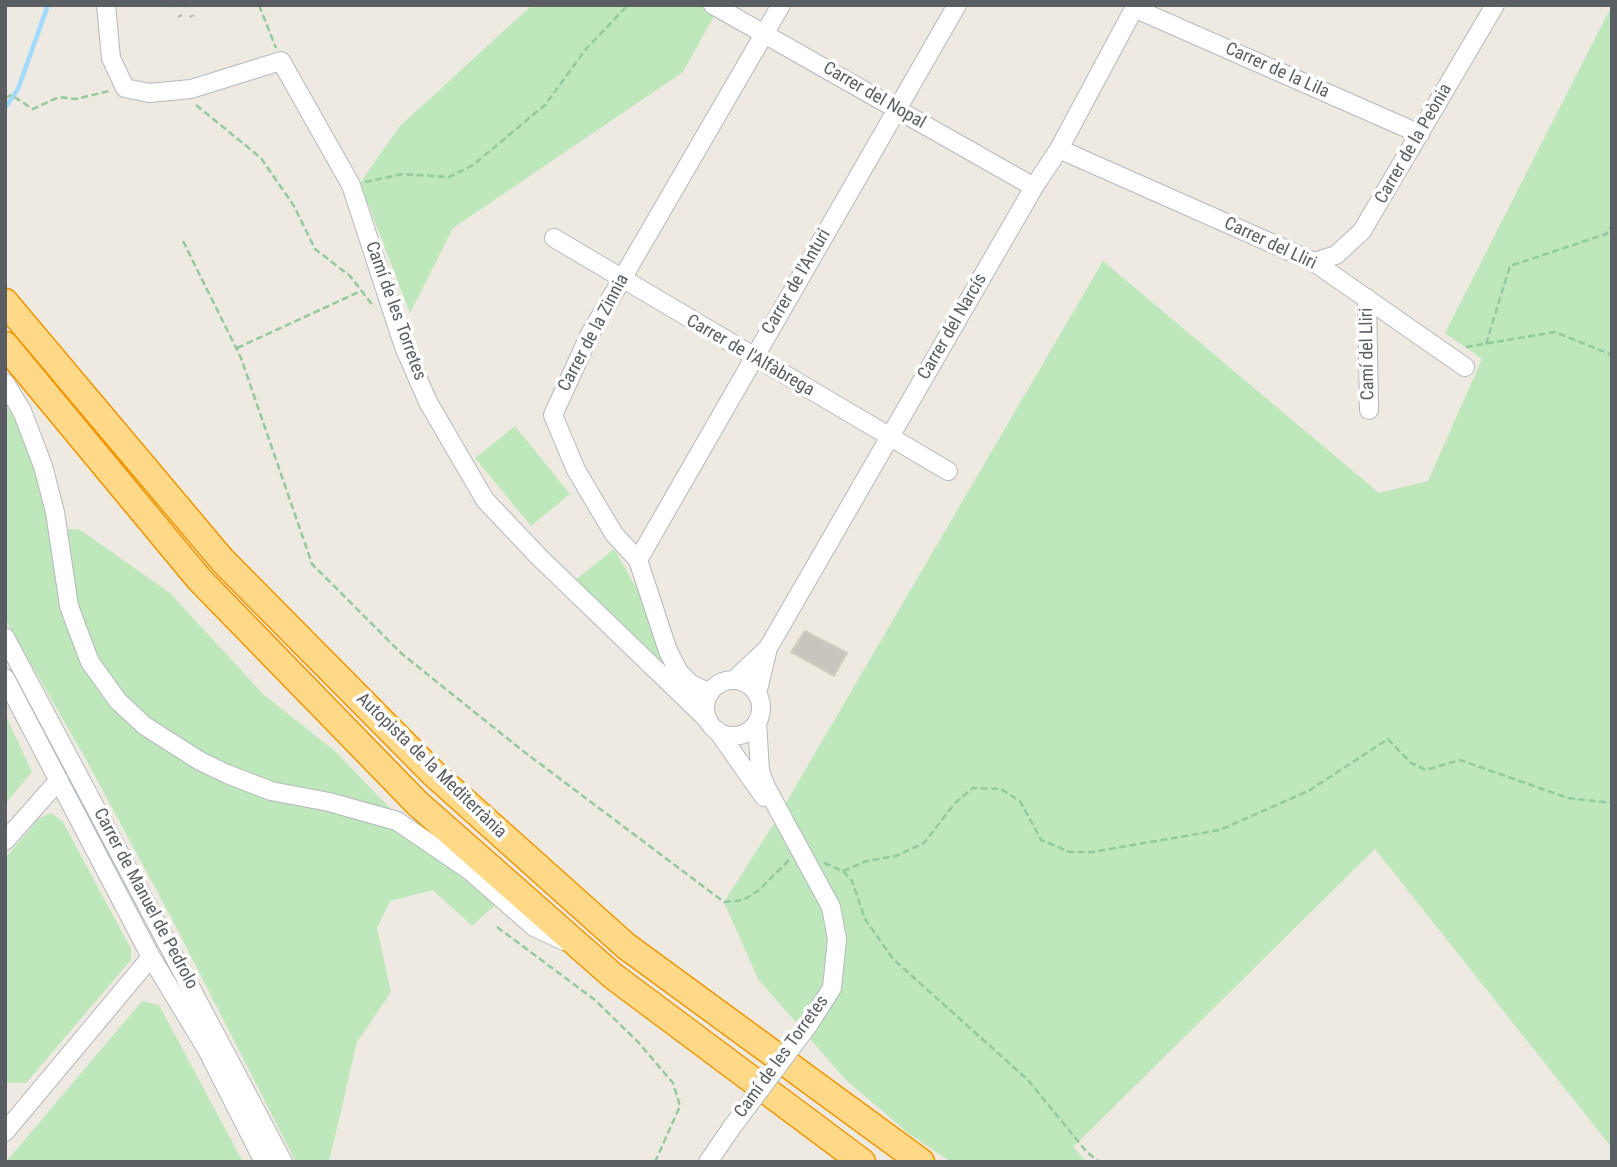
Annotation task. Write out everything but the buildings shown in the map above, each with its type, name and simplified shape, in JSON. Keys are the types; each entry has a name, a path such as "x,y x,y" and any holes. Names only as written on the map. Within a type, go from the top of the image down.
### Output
{"highway":[{"name":"Autopista de la Mediterrània","path":"5,302 223,561 435,775 626,946 921,1162"},
{"name":"Autopista de la Mediterrània","path":"5,345 199,579 417,803 624,985 862,1162"}],"street":[{"path":"106,5 111,58 125,88 149,93 191,89 281,61"},
{"name":"Carrer del Nopal","path":"713,5 1034,187"},
{"name":"Carrer de la Zinnia","path":"710,693 691,684 679,672 668,651 638,560 614,534 576,470 553,415 590,334 781,5"},
{"name":"Carrer de l'Anturi","path":"638,560 957,5"},
{"name":"Carrer de la Lila","path":"1135,7 1420,134"},
{"name":"Carrer del Narcís","path":"734,680 768,648 1034,187 1059,149 1135,7"},
{"name":"Carrer de la Peònia","path":"1314,262 1336,255 1362,231 1420,134 1490,7"},
{"name":"Camí de les Torretes","path":"281,61 351,185 409,358 428,402 485,500 539,558 712,725 790,830"},
{"name":"Carrer del Lliri","path":"1059,149 1314,262 1465,367"},
{"name":"Carrer de l'Alfàbrega","path":"554,238 622,281 948,471"},
{"name":"Camí del Lliri","path":"1367,298 1369,410"},
{"path":"5,383 22,411 43,466 55,512 69,606 90,662 118,701 145,726 200,761 227,774 271,791 329,802 397,821 469,870 534,927 582,949"},
{"name":"Carrer de Manuel de Pedrolo","path":"5,638 283,1162"},
{"name":"Carrer del Narcís","path":"758,694 768,648"},
{"name":"Carrer de Manuel de Pedrolo","path":"5,678 151,957 206,1048 264,1162"},
{"path":"734,680 744,682 758,694 761,708 757,722 751,729 734,736 712,725 706,706 710,693 720,683 734,680"},
{"name":"Camí de les Torretes","path":"708,1162 809,1024 832,988 837,939 831,906 760,771 757,722"},
{"path":"5,841 59,780"},
{"path":"5,1132 12,1111 151,957"}],"path":[{"path":"259,5 281,61"},
{"path":"351,185 402,174 449,177 473,165 545,105 586,49 628,5"},
{"path":"5,98 11,95 33,109 59,97 76,99 125,88"},
{"path":"191,89 197,107 261,158 294,206 304,233 315,249 350,276 361,291 236,348"},
{"path":"1486,344 1510,266 1606,234 1612,226"},
{"path":"183,241 236,348 312,564 402,654 523,751 724,902 743,900 758,891 785,862 804,854"},
{"path":"1442,351 1555,332 1612,355"},
{"path":"1099,1162 1086,1151 1028,1080 893,958 865,919 855,887 843,871 867,861 896,856 924,843 956,803 973,788 1000,789 1020,801 1041,840 1070,852 1091,852 1220,830 1310,790 1388,739 1411,763 1426,769 1460,760 1568,798 1612,803"},
{"path":"497,927 595,1000 638,1041 673,1083 680,1106 655,1162"}],"green space":[{"path":"532,5 720,5 683,72 453,228 410,313 360,183 399,127"},
{"path":"1612,5 1612,1148 1375,849 1073,1147 1087,1162 951,1162 908,1133 845,1079 758,979 724,902 773,825 1103,261 1379,493 1428,481 1482,359 1445,333"},
{"path":"5,402 25,438 44,495 49,530 79,529 170,593 264,695 335,751 435,855 495,905 472,926 433,890 390,901 377,928 391,992 357,1042 329,1162 296,1162 173,921 83,754 5,619"},
{"path":"515,426 570,494 531,526 475,458"},
{"path":"614,549 672,656 649,665 573,582"},
{"path":"5,714 32,772 5,804"},
{"path":"52,813 63,822 131,949 131,960 26,1083 8,1083 5,1081 5,859 39,818"},
{"path":"142,1001 159,1005 243,1162 6,1162"}],"waterway":[{"path":"5,108 18,89 48,5"}],"railway":[{"path":"175,5 184,25"},
{"path":"187,5 193,19"}]}
